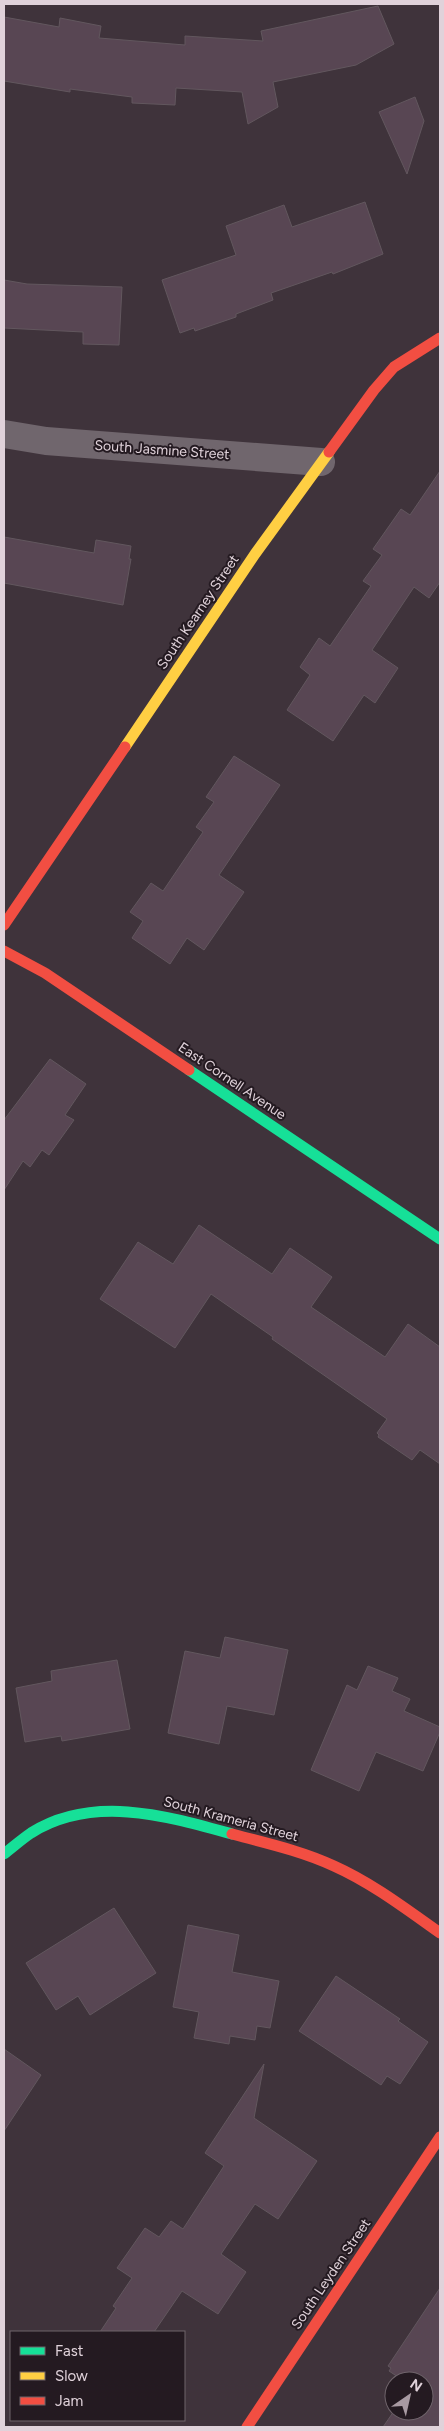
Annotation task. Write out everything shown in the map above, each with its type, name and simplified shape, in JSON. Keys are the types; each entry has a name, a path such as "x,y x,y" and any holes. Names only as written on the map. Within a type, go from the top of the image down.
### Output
{"street":[{"name":"South Kearney Street","path":"4,925 249,562 320,462 374,390 394,367 440,338"},
{"name":"South Jasmine Street","path":"4,434 46,441 320,462"},
{"name":"East Cornell Avenue","path":"4,951 45,974 440,1239"},
{"name":"South Krameria Street","path":"4,1854 20,1839 51,1822 90,1811 126,1810 159,1814 297,1852 344,1870 440,1933"},
{"name":"South Leyden Street","path":"247,2427 440,2137"}],"building":[{"path":"378,6 394,44 356,65 273,82 278,107 248,124 242,92 176,88 175,105 132,103 132,97 70,89 70,92 4,81 4,17 59,27 60,18 101,26 99,38 185,45 185,36 263,41 261,31"},
{"path":"415,97 424,121 407,174 379,112"},
{"path":"365,202 383,254 333,274 332,272 271,293 273,300 236,314 236,317 195,331 194,328 180,333 162,280 236,255 226,226 284,205 292,227"},
{"path":"4,280 27,284 122,287 119,345 83,344 83,332 4,328"},
{"path":"440,471 440,582 429,598 414,587 372,650 398,668 375,703 364,695 333,741 287,710 310,675 300,667 319,638 330,646 371,586 363,581 382,555 373,549 401,509 410,515"},
{"path":"4,537 94,553 96,540 131,546 129,559 131,559 123,605 4,583"},
{"path":"234,756 280,785 219,875 244,892 204,950 187,938 170,964 132,938 143,921 130,912 151,883 163,891 203,832 196,827 214,802 206,797"},
{"path":"50,1059 86,1084 65,1115 74,1120 49,1155 42,1150 30,1167 23,1161 4,1190 4,1120"},
{"path":"199,1225 272,1274 290,1248 332,1277 311,1307 385,1357 408,1324 440,1347 440,1464 420,1450 412,1460 378,1437 377,1433 387,1419 211,1294 175,1348 100,1299 138,1242 173,1264"},
{"path":"225,1637 288,1650 274,1715 227,1706 219,1744 168,1733 185,1651 220,1658"},
{"path":"117,1660 130,1729 62,1741 61,1736 25,1742 16,1688 52,1681 51,1671"},
{"path":"368,1666 398,1678 392,1691 410,1699 404,1711 440,1727 440,1732 423,1771 376,1752 359,1791 311,1770 347,1685 357,1690"},
{"path":"114,1908 156,1973 90,2015 78,1996 56,2010 26,1963"},
{"path":"188,1925 239,1935 232,1972 279,1981 270,2028 257,2026 255,2040 230,2036 229,2044 194,2038 199,2012 173,2007"},
{"path":"336,1976 400,2019 398,2021 428,2042 400,2084 387,2076 381,2085 299,2031"},
{"path":"4,2049 41,2075 4,2131"},
{"path":"264,2064 254,2118 317,2161 278,2219 255,2204 221,2254 246,2272 218,2314 182,2291 155,2331 101,2331 116,2308 113,2306 132,2278 117,2268 145,2228 159,2237 171,2221 183,2229 224,2166 205,2153"},
{"path":"440,2288 440,2427 383,2427 387,2421 434,2421 434,2371 389,2371 391,2368 388,2366"}],"traffic: fast":[{"path":"189,1070 440,1239"},
{"path":"4,1854 31,1833 55,1821 79,1814 105,1811 156,1815 232,1834"}],"traffic: slow":[{"path":"125,747 255,554 329,452"}],"traffic: jam":[{"path":"329,452 374,390 394,367 440,338"},
{"path":"4,925 125,747"},
{"path":"4,951 45,973 189,1070"},
{"path":"232,1834 297,1852 334,1866 375,1888 440,1933"},
{"path":"247,2427 440,2137"}]}
